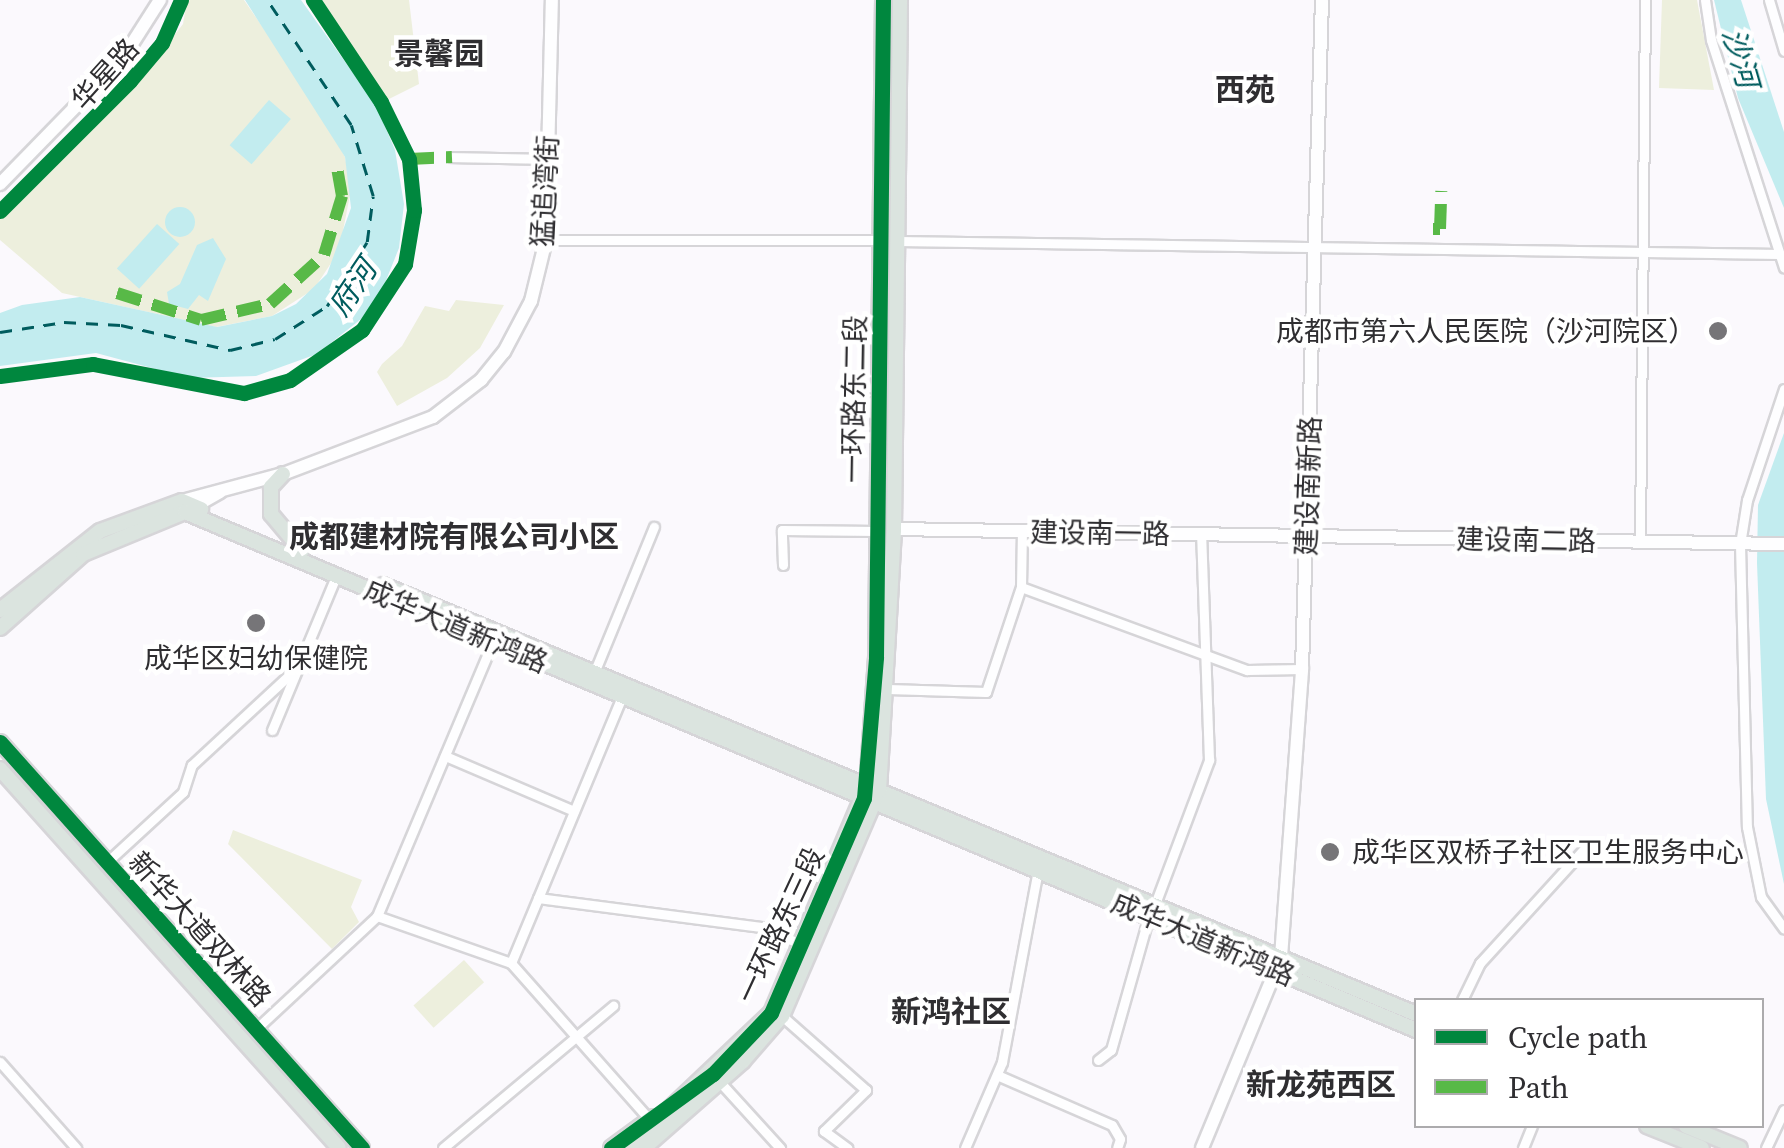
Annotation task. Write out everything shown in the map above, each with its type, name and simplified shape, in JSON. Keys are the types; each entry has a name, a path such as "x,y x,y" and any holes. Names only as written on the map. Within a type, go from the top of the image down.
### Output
{"main road":[{"name":"一环路东二段","path":"872,794 888,688 894,530 883,0"},
{"name":"一环路东二段","path":"872,794 877,530 900,0"},
{"path":"283,474 271,487 271,514 302,552"},
{"name":"成华大道新鸿路","path":"188,507 594,673 1279,964 1414,1029"},
{"name":"成华大道新鸿路","path":"188,507 336,576 622,696 872,794 1038,870 1152,910"},
{"name":"猛追湾街","path":"0,610 100,530 188,507"},
{"name":"猛追湾街","path":"0,628 82,554 188,507"},
{"name":"新华大道双林路","path":"0,742 362,1148"},
{"name":"新华大道双林路","path":"0,768 338,1148"},
{"name":"一环路东三段","path":"683,1106 758,1030 803,945 872,794"},
{"name":"一环路东三段","path":"683,1106 719,1081 782,1016 872,794"},
{"name":"成华大道新鸿路","path":"1279,964 1414,1013"},
{"path":"611,1148 649,1119 683,1106"},
{"path":"628,1148 683,1106"},
{"path":"644,1148 683,1106"},
{"path":"654,1148 683,1106"},
{"path":"1652,1128 1702,1148"},
{"path":"1691,1128 1740,1148"}],"street":[{"name":"华星路","path":"0,184 124,58 160,0"},
{"name":"猛追湾街","path":"188,507 433,416 481,380 520,327 546,240 552,0"},
{"name":"建设南新路","path":"1202,1148 1279,964 1302,669 1322,0"},
{"path":"1640,542 1645,0"},
{"path":"1704,0 1711,40 1784,268"},
{"path":"1769,0 1784,51"},
{"path":"452,157 547,159"},
{"path":"546,240 1779,254"},
{"path":"1784,389 1751,485 1743,544 1747,827 1761,898 1784,929"},
{"path":"594,673 654,528"},
{"path":"783,565 782,530 877,530"},
{"name":"建设南一路","path":"894,530 1306,536"},
{"path":"888,688 986,692 1021,587 1022,532"},
{"path":"1098,1060 1111,1050 1152,910 1208,760 1201,534"},
{"name":"建设南二路","path":"1306,536 1784,544"},
{"path":"272,730 336,576"},
{"path":"1021,587 1258,672 1302,669"},
{"path":"256,1029 377,916 493,642"},
{"path":"106,862 183,792 192,765 298,667"},
{"path":"511,963 622,696"},
{"path":"445,756 574,811"},
{"path":"1463,998 1480,964 1588,846"},
{"path":"965,1148 996,1075 1038,870"},
{"path":"538,898 761,927 803,945"},
{"path":"377,916 511,963 649,1119"},
{"path":"442,1148 613,1006"},
{"path":"782,1016 866,1090 824,1131 847,1148"},
{"path":"0,1062 76,1148"},
{"path":"996,1075 1112,1125 1120,1139 1117,1148"},
{"path":"719,1081 780,1148"},
{"path":"1766,1148 1784,1110"}],"green space":[{"path":"187,0 244,0 321,112 345,157 351,190 339,251 314,289 272,316 216,327 62,293 0,240 0,219 145,73 183,24"},
{"path":"322,0 409,0 419,84 387,100"},
{"path":"1662,0 1697,0 1714,90 1659,88"},
{"path":"456,300 504,305 480,348 447,378 397,406 377,372 402,346 425,306 449,311"},
{"path":"233,830 362,880 351,907 359,922 332,949 228,844"},
{"path":"464,960 484,982 434,1028 413,1006"}],"water":[{"name":"府河","path":"245,0 301,0 376,105 395,150 404,204 399,248 383,288 361,319 317,354 256,376 189,378 96,353 0,366 0,313 22,305 80,297 217,327 272,316 296,304 327,274 351,208 345,157"},
{"name":"沙河","path":"1714,0 1741,0 1784,132 1784,208 1738,98"},
{"path":"269,100 291,119 252,164 230,145"},
{"path":"180,207 190,212 195,222 190,232 180,237 170,232 165,222 170,212"},
{"path":"157,224 179,244 139,289 117,269"},
{"path":"213,238 226,259 208,301 199,295 188,309 169,304 167,292 180,284 197,245"},
{"path":"1784,433 1784,884 1766,799 1757,563 1758,505"}],"ferry route":[{"path":"0,332 64,322 121,325 230,350 275,339 327,306 367,242 373,196 351,125 267,0"}],"marked path":[{"path":"409,159 452,157"},
{"path":"117,293 201,320 270,304 324,255 342,196 337,168"},
{"path":"1433,229 1440,229 1441,191"}],"cycle path":[{"path":"0,211 130,81 162,43 181,0"},
{"path":"0,376 93,364 244,393 290,380 362,330 405,264 414,210 409,159 381,102 313,0"},
{"path":"611,1148 713,1074 771,1013 864,798 876,657 883,0"},
{"path":"0,742 362,1148"}],"place":[{"name":"成都市第六人民医院（沙河院区）","path":"1718,331"},
{"name":"成华区妇幼保健院","path":"256,623"},
{"name":"成华区双桥子社区卫生服务中心","path":"1330,852"}],"district":[{"name":"景馨园","path":"439,54"},
{"name":"西苑","path":"1245,90"},
{"name":"成都建材院有限公司小区","path":"454,537"},
{"name":"新鸿社区","path":"951,1012"},
{"name":"新龙苑西区","path":"1321,1085"}]}
